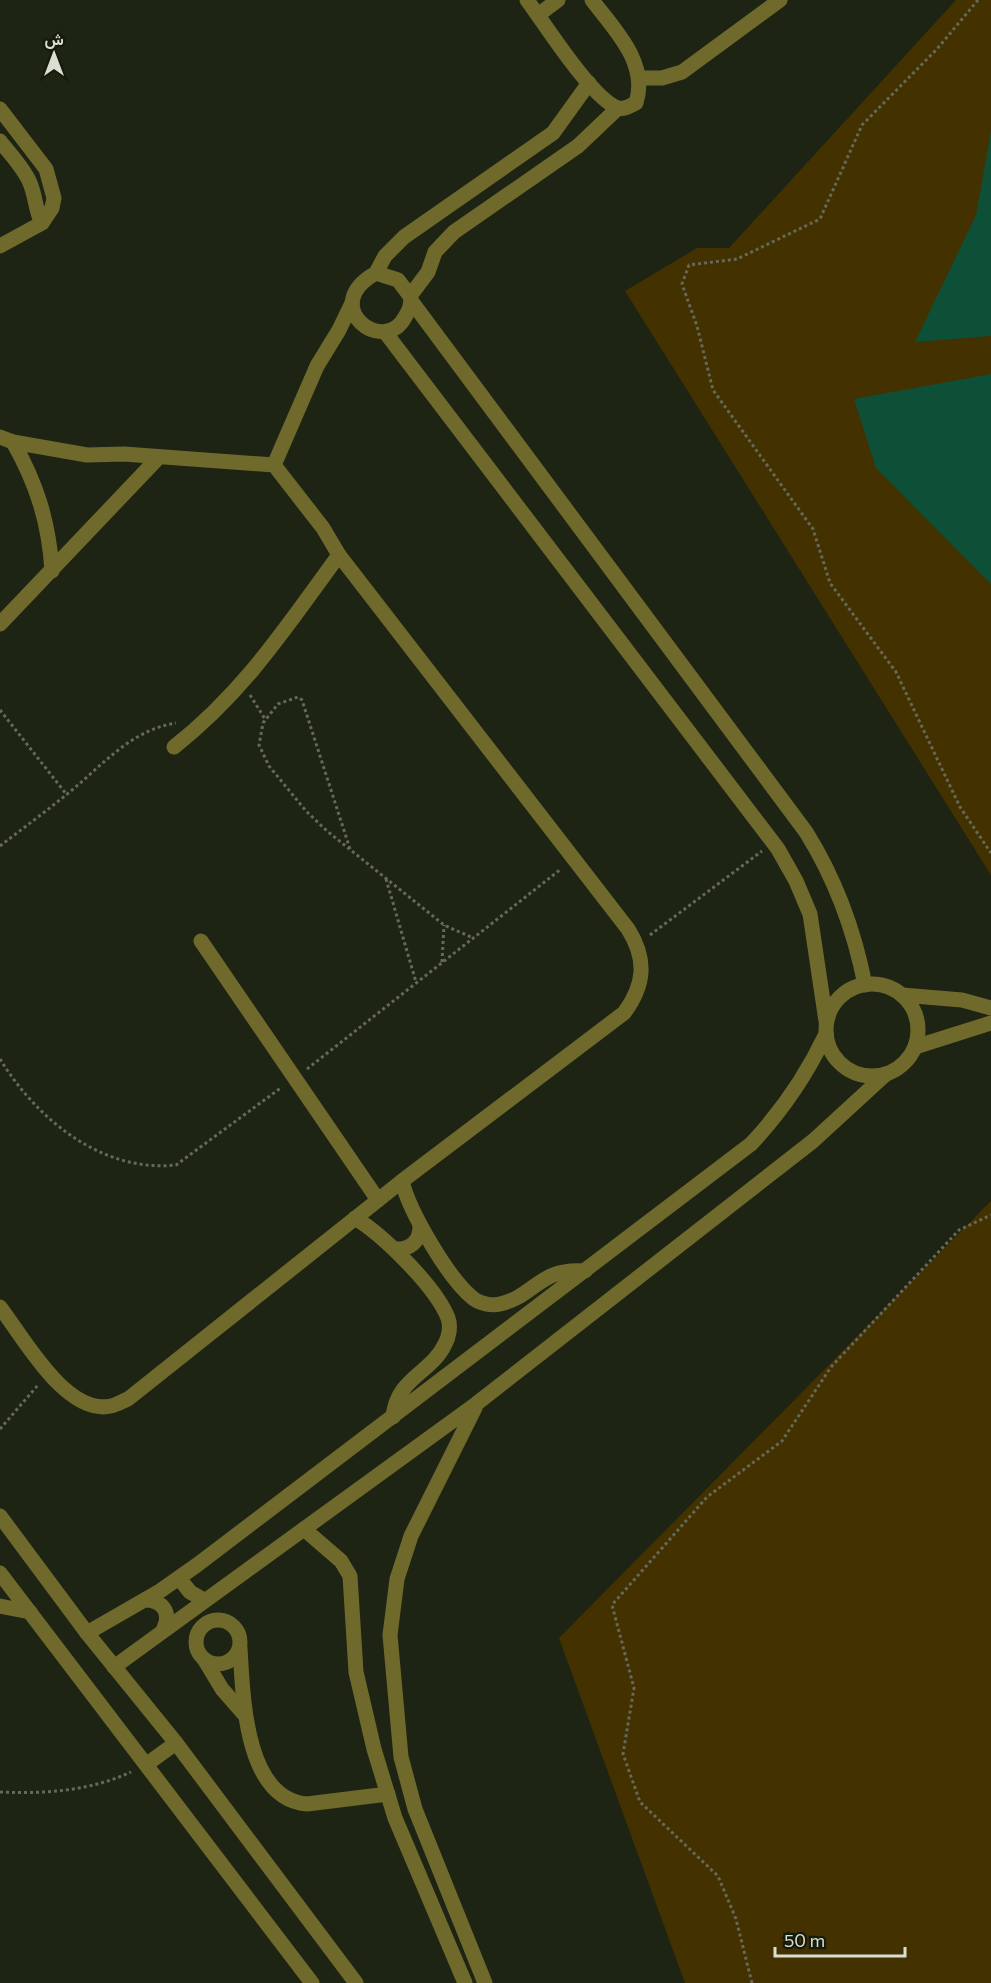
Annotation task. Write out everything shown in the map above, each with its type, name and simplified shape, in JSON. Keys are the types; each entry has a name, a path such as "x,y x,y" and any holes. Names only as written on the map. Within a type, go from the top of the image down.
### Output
{"street":[{"path":"527,0 589,83 618,108 625,108 636,103 640,78 629,50 592,0"},
{"path":"538,15 558,0"},
{"path":"640,78 662,78 682,72 780,0"},
{"path":"274,465 317,366 339,330 357,287 376,273 385,256 404,237 553,133 589,83"},
{"path":"352,303 356,319 369,329 385,332 404,321 411,299 428,272 435,252 454,232 578,146 618,108"},
{"path":"0,109 46,169 54,198 52,208 42,223 0,246"},
{"path":"0,141 29,180 33,191 34,208 42,223"},
{"path":"376,273 398,280 806,832 830,870 844,904 865,985"},
{"path":"385,332 773,843 796,881 810,914 829,1047 846,1069 872,1076 886,1074"},
{"path":"0,1307 49,1372 74,1398 93,1406 110,1406 128,1399 402,1181 624,1013 635,998 642,981 643,962 638,944 339,555 323,528 274,465 159,457 87,455 7,439"},
{"path":"7,439 30,471 42,504 50,537 52,571"},
{"path":"0,624 159,457"},
{"path":"174,747 202,725 242,684 339,555"},
{"path":"201,941 378,1200"},
{"path":"87,1633 147,1600 179,1578 751,1144 788,1102 806,1074 840,996 865,985 885,986 902,995 962,1000 991,1008"},
{"path":"114,1667 164,1628 477,1404 813,1141 886,1074 903,1064 915,1047 918,1029 914,1010 902,995"},
{"path":"915,1047 991,1023"},
{"path":"402,1181 406,1197 420,1227 473,1299 492,1305 511,1300 547,1276 559,1272 585,1271"},
{"path":"355,1218 394,1249 435,1298 449,1320 449,1333 445,1346 402,1389 394,1404 393,1416"},
{"path":"394,1249 413,1244 420,1233 420,1227"},
{"path":"435,1298 441,1282 456,1278"},
{"path":"477,1404 411,1536 397,1579 390,1635 401,1757 415,1809 485,1983"},
{"path":"0,1516 87,1633 176,1743 356,1983"},
{"path":"304,1529 341,1562 350,1576 356,1672 378,1764 399,1828 465,1983"},
{"path":"0,1573 312,1983"},
{"path":"179,1578 190,1592 204,1600"},
{"path":"147,1600 160,1603 165,1608 167,1615 164,1628"},
{"path":"0,1606 30,1612"},
{"path":"244,1714 222,1689 196,1643 203,1626 211,1621 221,1620 237,1629 244,1714 263,1770 275,1790 285,1798 307,1804 388,1794"},
{"path":"204,1659 214,1665 225,1664 235,1658 240,1648"},
{"path":"147,1764 176,1743"},
{"path":"378,1764 401,1757"}],"path":[{"path":"978,0 937,49 862,125 819,219 737,259 689,265 682,284 697,326 713,390 813,530 830,583 896,672 960,807 991,853"},
{"path":"242,684 265,719"},
{"path":"350,849 302,699 297,697 278,704 265,719 259,734 263,757 306,811 350,849 444,925 473,938"},
{"path":"0,710 67,795"},
{"path":"0,846 67,795 138,735 169,724 202,725"},
{"path":"638,944 773,843"},
{"path":"0,1059 18,1089 41,1113 72,1138 111,1156 163,1166 176,1165 295,1078 574,859"},
{"path":"386,877 416,983"},
{"path":"442,963 444,925"},
{"path":"752,1983 736,1919 718,1876 640,1802 623,1754 634,1688 612,1605 707,1497 782,1441 831,1366 959,1230 991,1215"},
{"path":"0,1430 49,1372"},
{"path":"0,1792 42,1793 75,1789 106,1782 147,1764"}],"shaded area":[{"path":"956,0 991,0 991,875 625,291 697,248 729,248"},
{"path":"991,131 991,336 915,342 976,215"},
{"path":"991,374 991,584 876,468 854,399"},
{"path":"991,1201 991,1983 685,1983 559,1638"}]}
